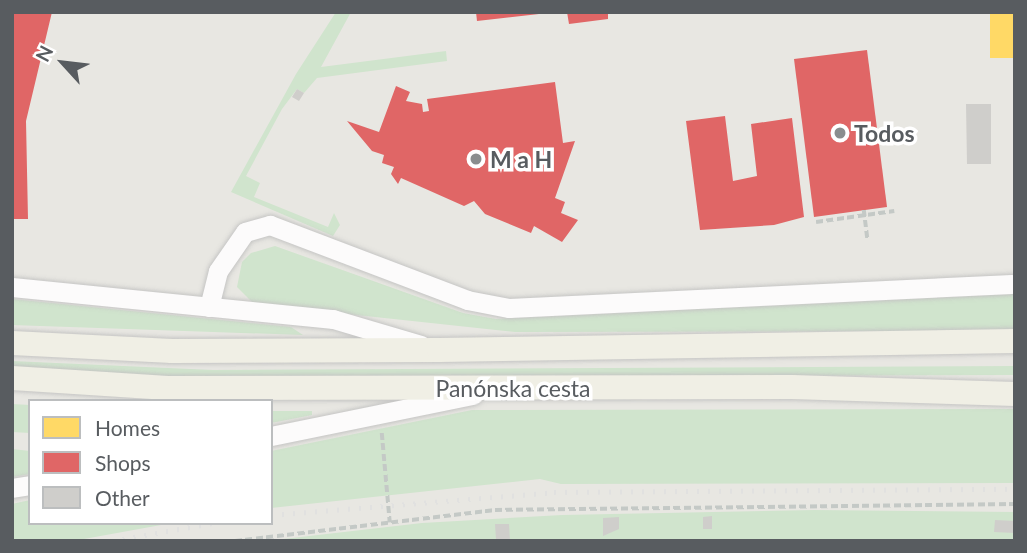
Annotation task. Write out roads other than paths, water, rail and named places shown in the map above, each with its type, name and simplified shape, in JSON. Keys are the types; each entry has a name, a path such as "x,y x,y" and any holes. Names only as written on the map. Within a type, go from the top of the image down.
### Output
{"main road":[{"name":"Panónska cesta","path":"12,343 172,351 439,351 1015,341"},
{"name":"Panónska cesta","path":"12,378 168,388 792,387 1015,394"}],"street":[{"path":"209,307 218,271 245,232 270,225 467,300 509,307 1011,285"},
{"name":"Panónska cesta","path":"12,287 333,319 439,351"},
{"path":"273,436 508,388"}],"railway":[{"path":"273,515 554,492 1015,489"},
{"path":"112,541 201,525"}],"place":[{"name":"Todos","path":"840,133"},
{"name":"M a H","path":"476,159"}]}
